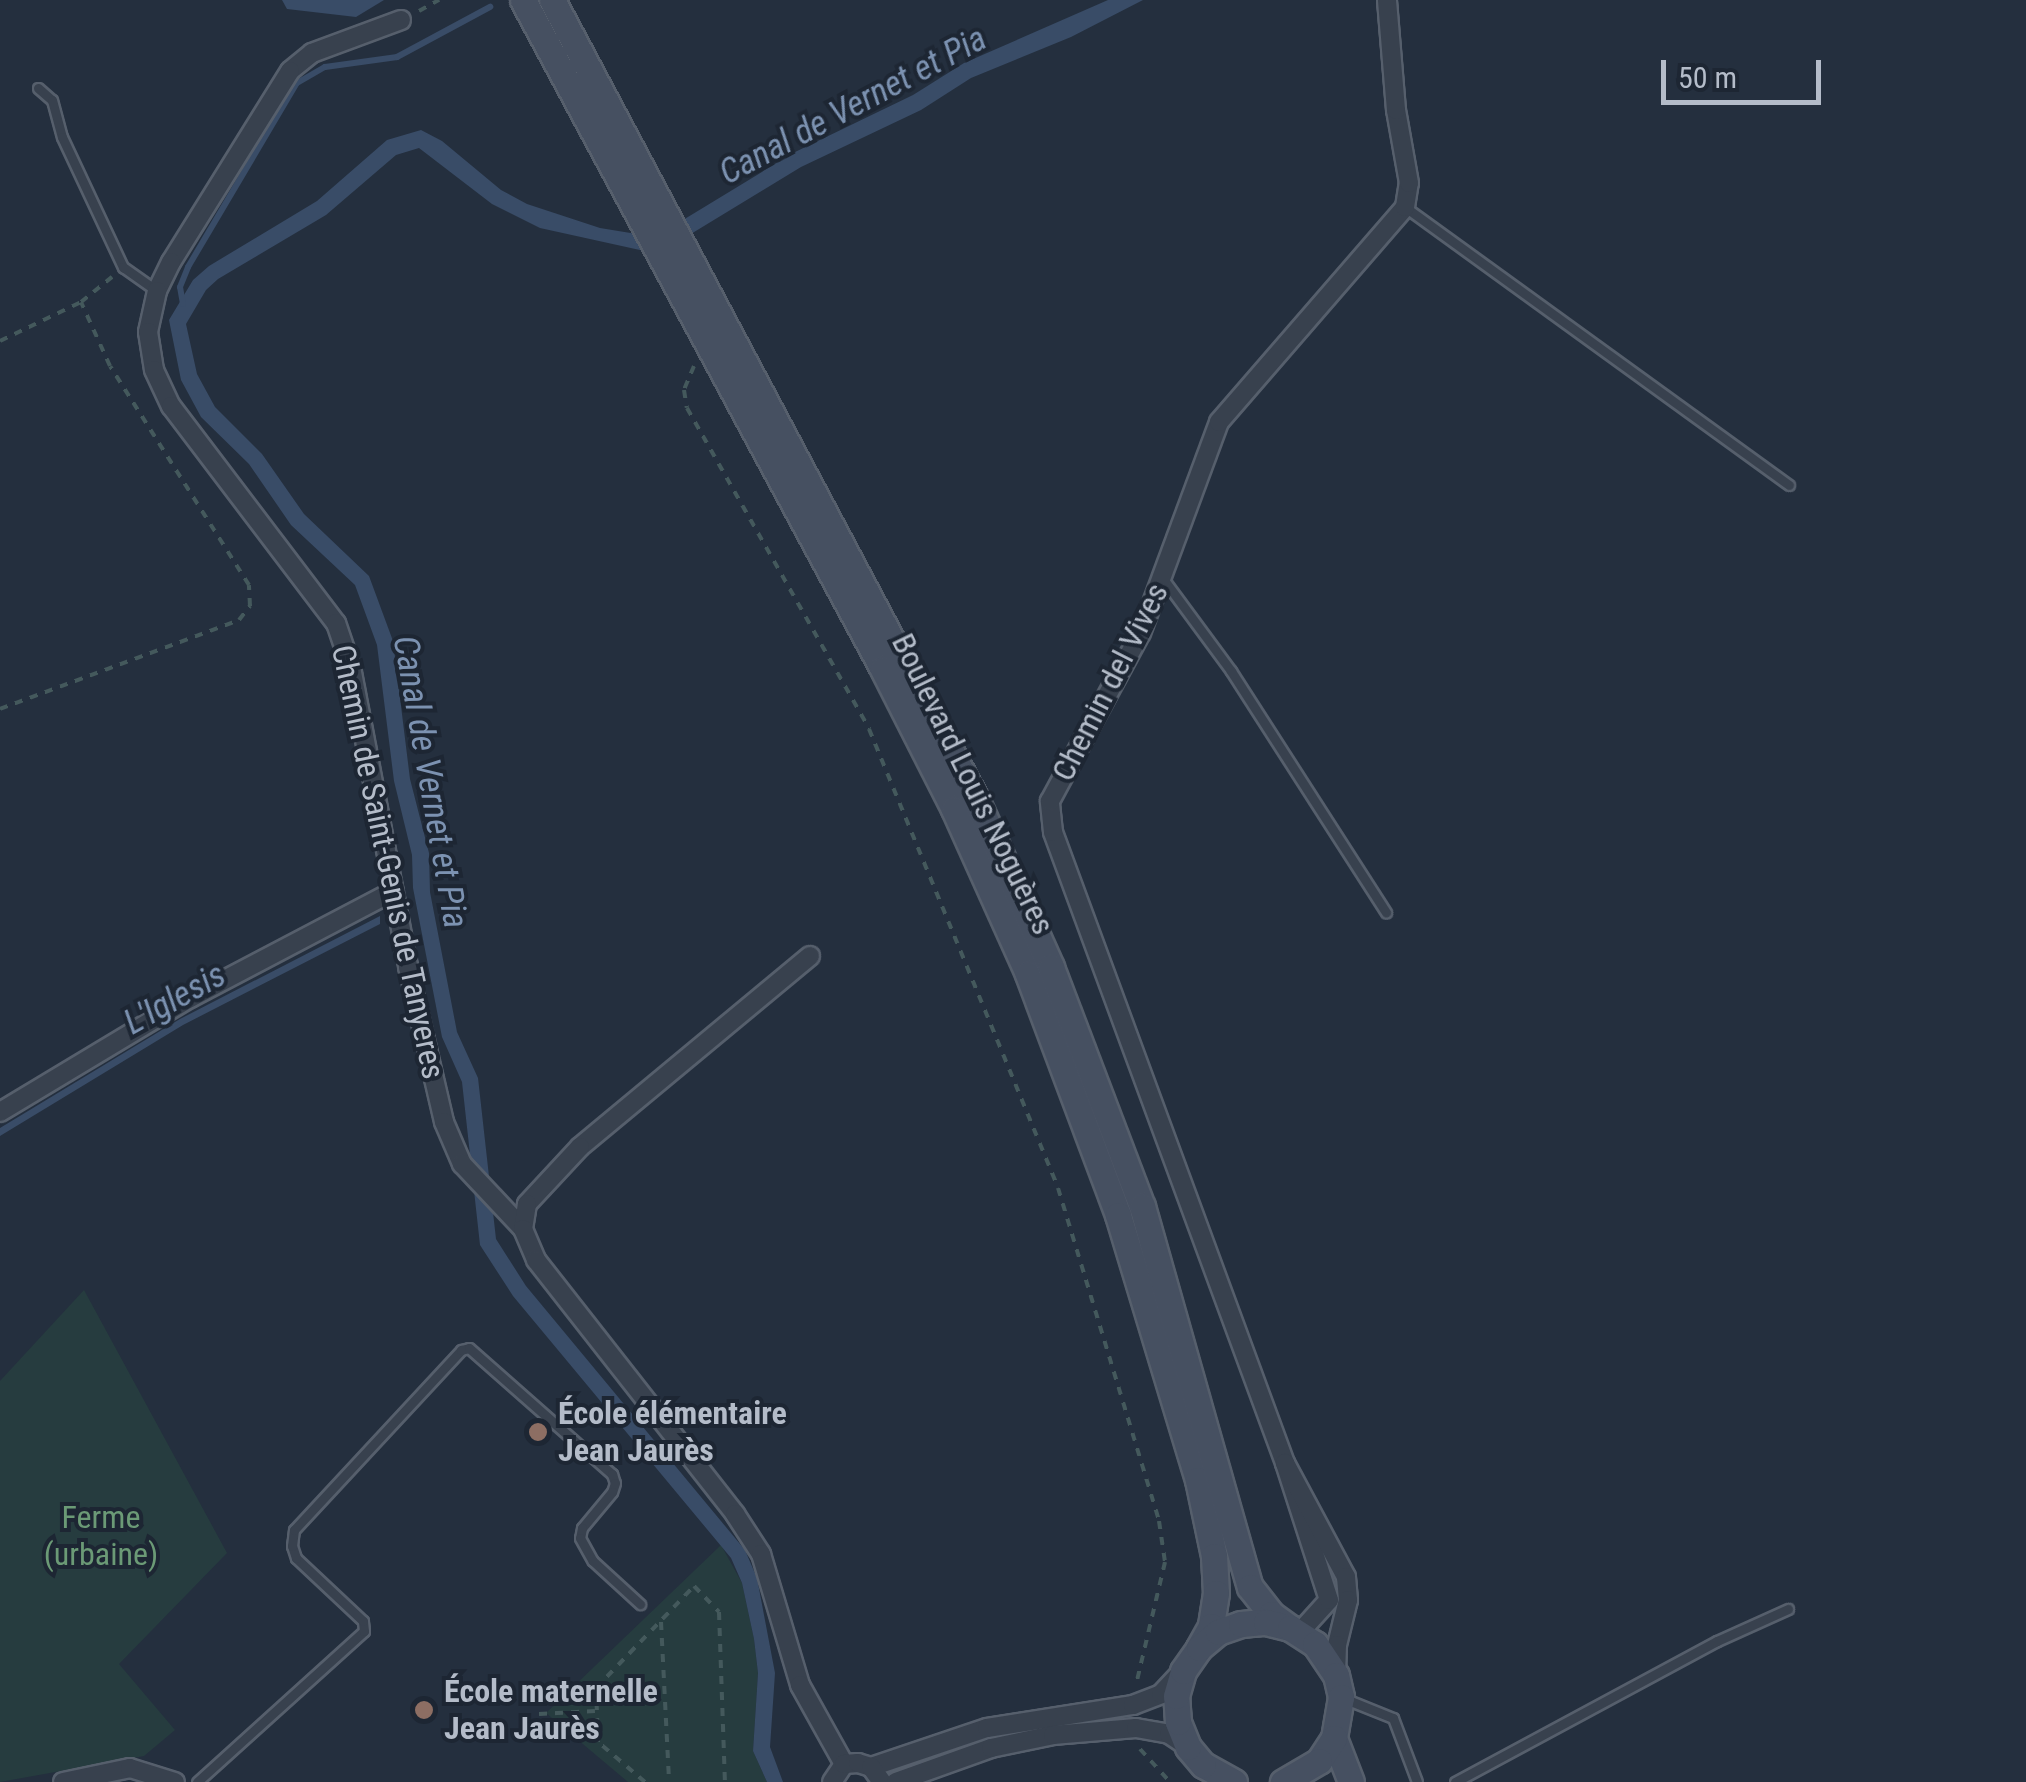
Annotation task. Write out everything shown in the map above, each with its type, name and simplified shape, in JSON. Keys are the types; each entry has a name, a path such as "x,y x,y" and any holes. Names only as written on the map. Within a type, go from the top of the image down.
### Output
{"main road":[{"name":"Boulevard Louis Noguères","path":"523,0 655,218"},
{"name":"Boulevard Louis Noguères","path":"552,0 655,218 892,686 1028,974 1118,1215 1198,1480 1214,1556 1216,1593 1211,1626 1198,1648"},
{"name":"Boulevard Louis Noguères","path":"680,266 904,657 976,799 1052,967 1142,1206 1250,1587 1271,1614 1328,1658 1338,1708"},
{"path":"1234,1782 1203,1766 1188,1747 1178,1722 1176,1696 1183,1671 1198,1648 1218,1632 1241,1624 1266,1622 1295,1630"},
{"path":"1283,1782 1319,1761 1338,1708"},
{"path":"1338,1708 1351,1782"}],"street":[{"path":"1386,0 1396,110 1409,182 1406,208"},
{"name":"Chemin de Saint-Genis de Tanyeres","path":"401,20 298,61 171,262 157,292 148,332 154,370 171,406 336,623 351,667 444,1122 462,1164 523,1229"},
{"name":"Chemin del Vives","path":"1295,1630 1329,1600 1285,1462 1053,832 1050,800 1141,633 1164,580 1219,422 1406,208"},
{"path":"0,1112 190,998 394,891"},
{"path":"810,956 580,1147 526,1204 523,1229 536,1260 735,1514 761,1554 800,1685 844,1764 876,1774 987,1728 1133,1706 1162,1694 1183,1671"},
{"name":"Chemin del Vives","path":"1285,1462 1346,1577 1348,1600 1337,1645 1338,1708"},
{"path":"896,1782 991,1748 1053,1735 1136,1728 1169,1734 1188,1747"},
{"path":"831,1782 844,1764"},
{"path":"63,1782 130,1768 176,1782"}],"lane":[{"path":"38,88 52,100 62,137 123,267 157,292"},
{"path":"1406,208 1789,485"},
{"path":"1164,580 1231,671 1386,912"},
{"path":"197,1782 364,1631 362,1621 296,1558 294,1530 461,1350 469,1348 612,1474 616,1483 612,1492 582,1528 580,1538 593,1561 640,1604"},
{"path":"1455,1782 1717,1641 1788,1609"},
{"path":"1338,1708 1366,1708 1393,1718 1417,1782"},
{"path":"1338,1708 1366,1708"}],"path":[{"path":"401,20 439,0"},
{"path":"0,342 81,302 123,267"},
{"path":"0,709 238,620 250,606 249,584 110,366 81,302"},
{"path":"691,352 694,366 684,390 687,408 869,729 995,1026 1058,1188 1128,1410 1159,1521 1165,1562 1133,1706"},
{"path":"645,1782 598,1742 596,1688 694,1586 718,1612 725,1782"},
{"path":"661,1621 670,1782"},
{"path":"540,1714 596,1710"},
{"path":"1136,1728 1141,1755 1170,1782"}],"green space":[{"name":"Ferme (urbaine)","path":"84,1290 227,1553 119,1664 175,1730 144,1756 0,1782 0,1381"},
{"path":"721,1545 742,1583 754,1639 758,1673 753,1751 767,1782 628,1782 546,1713"}],"water":[{"path":"282,0 384,0 356,17 287,9"},
{"path":"1108,0 1143,0 1071,37 971,78 921,110 801,167 658,254 540,228 492,204 419,148 396,155 326,215 218,279 206,290 186,324 197,374 215,407 262,454 304,514 369,576 393,641 410,779 429,853 430,892 457,1032 478,1078 496,1239 526,1286 745,1550 757,1578 775,1673 770,1747 783,1782 767,1782 753,1751 758,1673 754,1639 742,1583 731,1558 513,1296 480,1245 462,1082 442,1037 413,888 412,855 394,781 377,645 355,585 291,525 249,464 201,417 181,380 169,320 193,280 209,266 317,201 387,140 421,130 442,141 501,190 527,204 600,228 655,237 793,153 913,95 964,63"},
{"path":"380,916 380,924 183,1025 0,1136 0,1128 180,1019"}],"waterway":[{"path":"183,304 180,287 188,267 297,83 325,67 397,57 490,7"}],"place":[{"name":"École élémentaire Jean Jaurès","path":"538,1432"},
{"name":"École maternelle Jean Jaurès","path":"424,1710"}],"water label":[{"name":"Canal de Vernet et Pia","path":"853,106"},
{"name":"Canal de Vernet et Pia","path":"430,782"},
{"name":"L'Iglesis","path":"175,999"}]}
